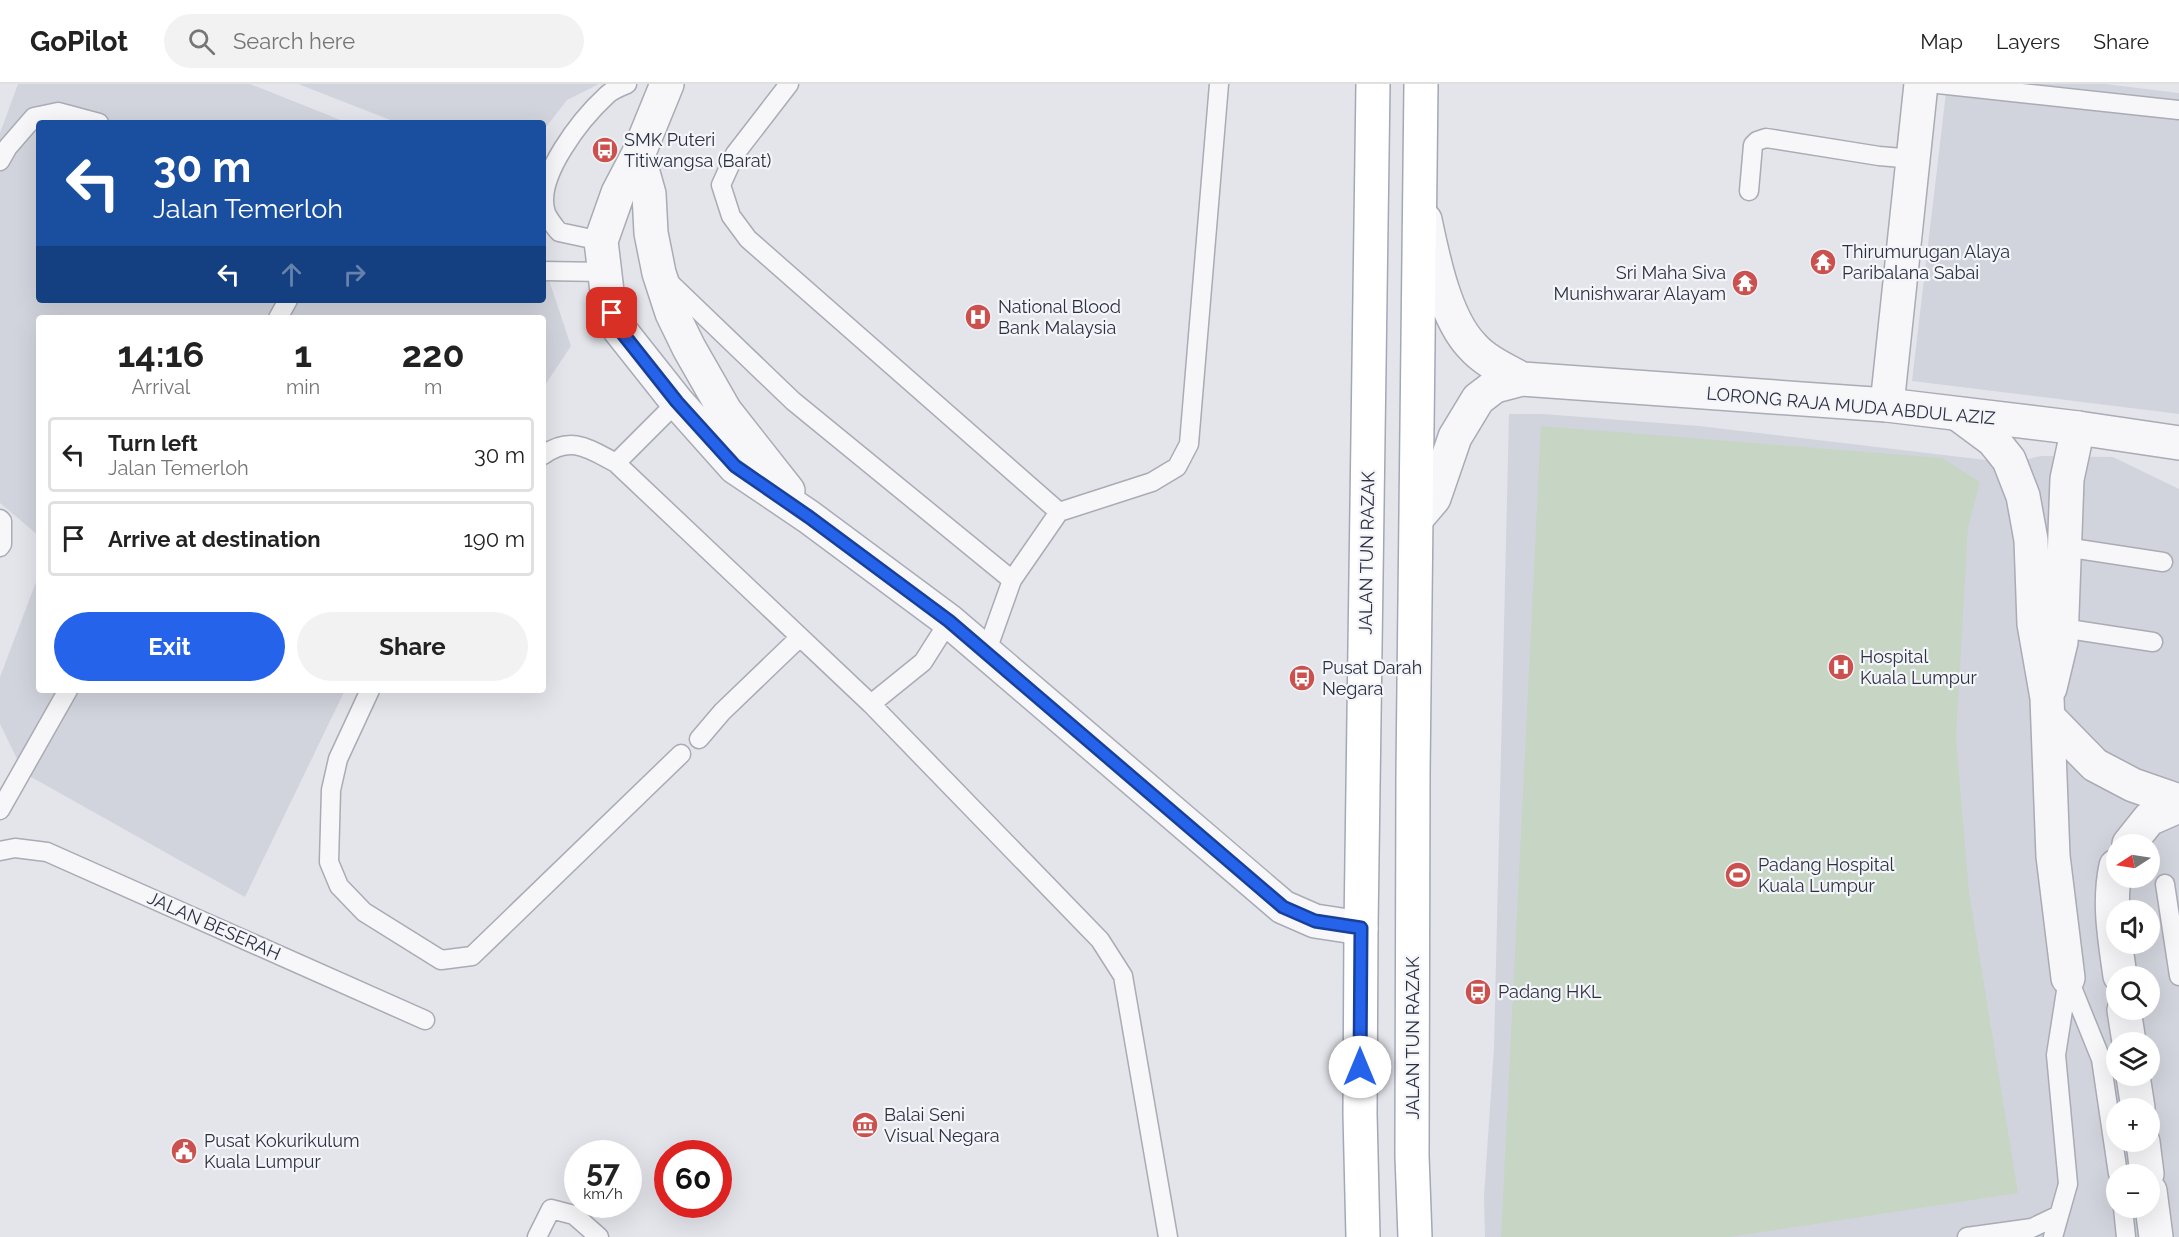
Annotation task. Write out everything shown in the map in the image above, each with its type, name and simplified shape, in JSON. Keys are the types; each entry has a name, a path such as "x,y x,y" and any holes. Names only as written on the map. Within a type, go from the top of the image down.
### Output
{"main road":[{"name":"JALAN TUN RAZAK","path":"1363,1237 1360,1114 1361,928 1373,84"},
{"name":"JALAN TUN RAZAK","path":"1415,1237 1412,1156 1413,773 1421,84"}],"street":[{"path":"668,84 638,155 618,193 603,257 608,300 616,325 677,402 735,466 809,517 949,621 1283,907 1315,921 1361,928"},
{"path":"1887,405 1921,84"},
{"path":"638,155 649,194 651,233 657,263 672,313 725,411 809,517"},
{"name":"LORONG RAJA MUDA ABDUL AZIZ","path":"1419,191 1434,261 1450,312 1471,346 1496,365 1522,380"},
{"path":"603,257 657,263"},
{"name":"LORONG RAJA MUDA ABDUL AZIZ","path":"1417,518 1434,498 1455,437 1478,399 1495,387 1522,380 1887,405 2078,428 2179,443"},
{"path":"1958,414 1993,440 2009,459 2023,496 2031,540 2034,624 2048,707 2053,856 2068,978"},
{"path":"2048,707 2061,642 2067,479 2078,428"},
{"path":"2048,707 2095,765 2133,785 2179,804"},
{"path":"2137,834 2150,819 2179,804"},
{"path":"2112,888 2113,928 2119,966"},
{"path":"2150,1218 2156,1237"}],"lane":[{"path":"603,257 559,232 546,213 546,185 559,153 579,126 608,93 627,84"},
{"path":"789,84 735,154 721,185 731,216 748,239 1059,512"},
{"path":"986,653 1012,580 1059,512 1152,482 1177,467 1190,444 1219,84"},
{"path":"1938,84 2179,110"},
{"path":"0,161 8,147 34,117 58,112 88,120"},
{"path":"1749,191 1753,145 1766,138 1879,156 1914,159"},
{"path":"546,270 603,257"},
{"path":"657,263 793,401 1012,580"},
{"path":"616,463 677,402"},
{"path":"546,453 555,447 579,444 616,463 799,638 872,704 1100,940 1123,976 1168,1237"},
{"path":"0,519 2,521 0,547"},
{"path":"2065,547 2163,562"},
{"path":"872,704 923,662 949,621"},
{"path":"2062,628 2152,642"},
{"path":"699,739 722,712 799,638"},
{"path":"0,810 66,693"},
{"path":"369,693 338,759 331,789 329,862 339,886 364,912 441,960 472,956 681,754"},
{"name":"JALAN BESERAH","path":"0,851 15,848 48,852 425,1020"},
{"path":"2165,884 2179,976"},
{"path":"2068,978 2101,1059 2117,1164"},
{"path":"2053,1237 2068,1184 2056,1055 2068,978"},
{"path":"537,1237 551,1209 574,1215 599,1237"},
{"path":"1967,1237 2032,1228 2059,1215"},
{"path":"2126,1237 2132,1218"}],"shaded area":[{"path":"18,84 250,84 340,120 36,120 36,303 546,303 546,271 571,346 546,384 546,315 36,315 36,533 0,503 0,133"},
{"path":"298,84 599,84 567,100 546,127 546,120 390,120"},
{"path":"1947,84 2105,84 2179,93 2179,414 1912,381"},
{"name":"Hospital Kuala Lumpur","path":"1509,414 1543,414 1699,426 2011,463 2041,456 2113,457 2179,489 2179,1237 1485,1237 1484,1197 1494,1047"},
{"path":"36,582 36,693 344,693 245,897 24,773 0,724 0,677"}],"green space":[{"name":"Padang Hospital Kuala Lumpur","path":"1541,426 1942,458 1980,482 1968,528 1956,739 1969,892 2018,1193 1730,1237 1501,1237"}],"place":[{"name":"SMK Puteri Titiwangsa (Barat)","path":"605,150"},
{"name":"Thirumurugan Alaya Paribalana Sabai","path":"1823,262"},
{"name":"Sri Maha Siva Munishwarar Alayam","path":"1745,283"},
{"name":"National Blood Bank Malaysia","path":"978,317"},
{"name":"Hospital Kuala Lumpur","path":"1841,667"},
{"name":"Pusat Darah Negara","path":"1302,678"},
{"name":"Padang Hospital Kuala Lumpur","path":"1738,875"},
{"name":"Padang HKL","path":"1478,992"},
{"name":"Balai Seni Visual Negara","path":"865,1125"},
{"name":"Pusat Kokurikulum Kuala Lumpur","path":"184,1151"}],"route":[{"path":"612,313 616,325 677,402 735,466 809,517 949,621 1283,907 1315,921 1361,928 1360,1067"}]}
